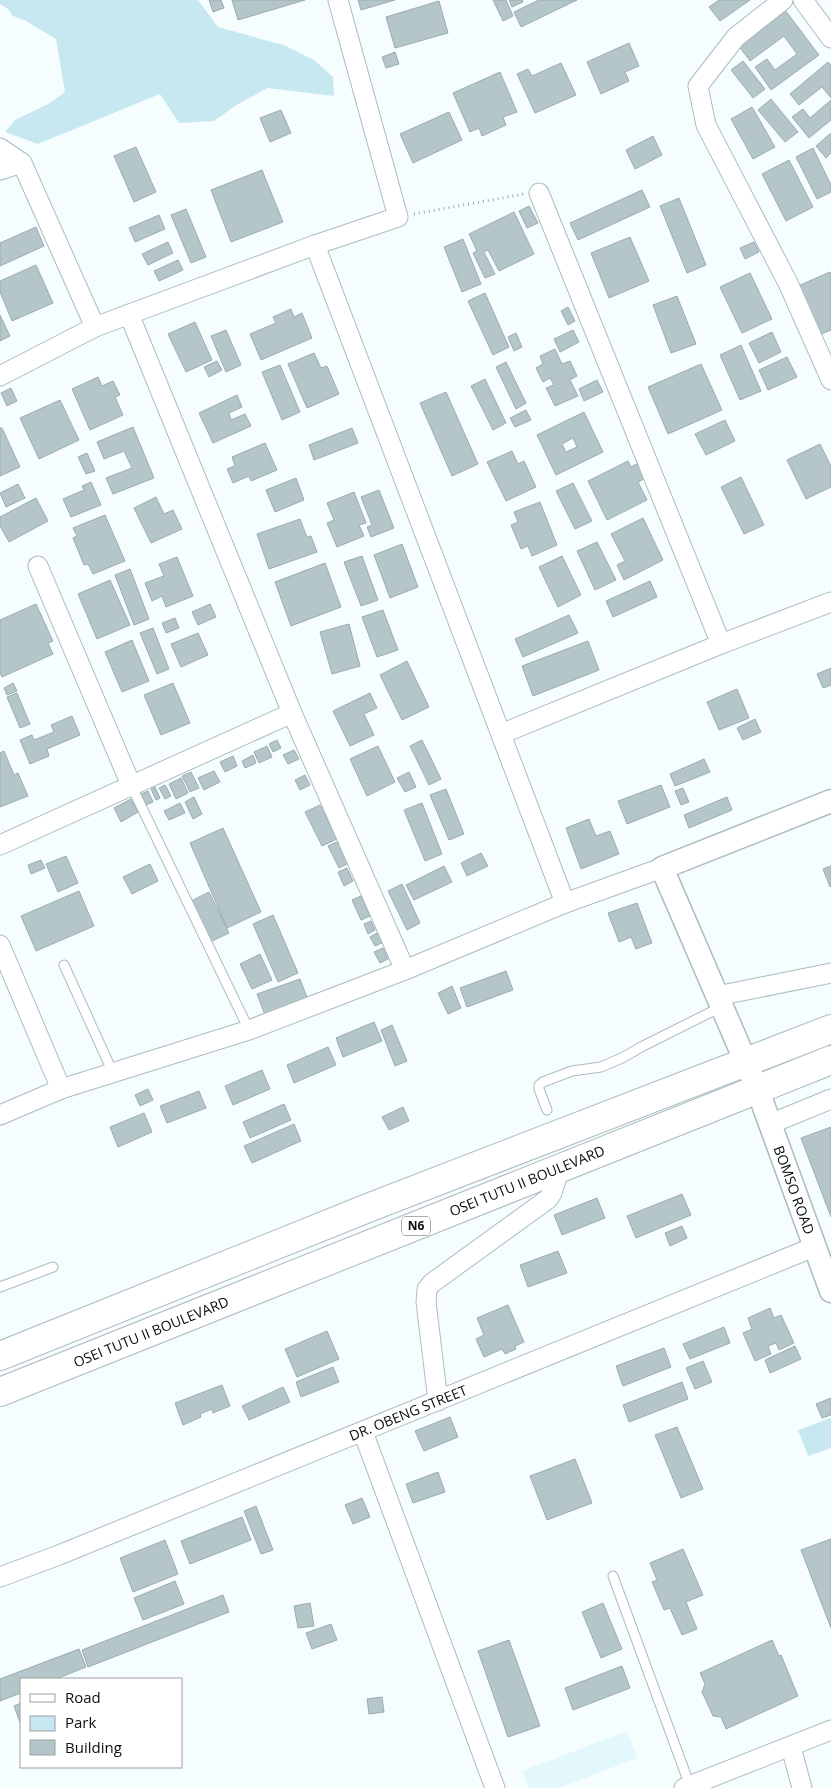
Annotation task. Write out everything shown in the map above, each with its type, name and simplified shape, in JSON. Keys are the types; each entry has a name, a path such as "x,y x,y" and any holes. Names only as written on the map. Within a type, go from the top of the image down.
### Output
{"highway":[{"name":"N6","path":"0,1356 373,1206 831,1029"},
{"name":"OSEI TUTU II BOULEVARD","path":"0,1392 831,1060"}],"street":[{"path":"0,376 95,327 315,245 398,217 338,0"},
{"path":"783,0 736,37 698,86 706,125 788,283 831,380"},
{"path":"802,0 831,38"},
{"path":"0,148 22,163 95,327"},
{"path":"0,170 22,163"},
{"path":"539,193 721,644"},
{"path":"315,245 565,903"},
{"path":"129,314 292,713 405,970"},
{"path":"38,566 131,785"},
{"path":"501,734 721,644 831,602"},
{"path":"0,845 292,713"},
{"path":"0,1115 61,1089 249,1030 405,970 565,903 662,868 831,801"},
{"name":"BOMSO ROAD","path":"662,868 757,1088 831,1291"},
{"path":"0,945 61,1089"},
{"path":"719,1001 831,973"},
{"path":"770,1124 831,1099"},
{"path":"438,1401 426,1302 427,1290 432,1282 548,1199 552,1193 560,1167"},
{"name":"DR. OBENG STREET","path":"0,1577 363,1432 814,1247"},
{"path":"363,1432 495,1788"},
{"path":"687,1787 831,1730"},
{"path":"791,1747 802,1788"}],"lane":[{"path":"131,785 249,1030"},
{"path":"64,965 113,1073"},
{"path":"547,1110 539,1090 539,1085 543,1082 572,1070 601,1067 622,1058 719,1001"},
{"path":"0,1287 53,1267"},
{"path":"613,1576 687,1787"}],"path":[{"path":"398,217 539,193"}],"shaded area":[{"path":"627,1731 637,1758 559,1788 529,1788 522,1771"}],"green space":[{"path":"0,0 198,0 218,27 286,46 314,60 333,77 334,96 268,88 238,104 214,121 179,123 160,94 38,144 5,132 15,120 48,104 65,92 56,39 26,21 13,16 8,9 0,4"},
{"path":"831,1418 831,1448 808,1456 798,1430"}],"building":[{"path":"209,0 221,0 224,8 213,12"},
{"path":"232,0 305,0 238,20"},
{"path":"358,0 395,0 361,10"},
{"path":"493,0 506,0 513,16 503,21"},
{"path":"509,0 522,0 523,2 512,7"},
{"path":"539,0 577,0 521,27 514,12"},
{"path":"719,0 750,0 720,21 709,7"},
{"path":"439,1 448,33 395,48 386,17"},
{"path":"785,10 819,55 771,90 755,67 767,59 775,70 797,54 784,36 750,61 738,45"},
{"path":"629,43 639,66 625,72 629,81 601,94 587,62"},
{"path":"395,52 399,64 386,68 382,57"},
{"path":"743,61 765,89 753,98 731,70"},
{"path":"828,62 831,65 831,98 822,87 799,105 790,94"},
{"path":"561,63 576,95 535,113 517,74 528,69 532,76"},
{"path":"500,72 517,112 503,117 506,125 482,136 479,128 470,132 453,93"},
{"path":"771,99 798,132 785,142 758,110"},
{"path":"831,100 831,120 809,138 792,117 803,109 810,118"},
{"path":"752,107 775,147 753,159 731,119"},
{"path":"281,110 291,133 270,142 260,118"},
{"path":"449,112 462,140 413,163 400,134"},
{"path":"831,133 831,153 826,158 816,146"},
{"path":"653,136 662,155 635,169 626,150"},
{"path":"136,147 156,192 134,202 114,156"},
{"path":"813,148 831,185 831,192 817,199 796,157"},
{"path":"789,160 813,207 786,221 762,174"},
{"path":"262,170 283,222 231,242 211,190"},
{"path":"642,190 650,207 578,240 570,223"},
{"path":"679,198 706,265 687,273 660,206"},
{"path":"529,206 538,223 527,228 519,211"},
{"path":"186,209 206,257 191,263 171,215"},
{"path":"514,212 534,254 499,271 488,250 484,252 495,274 485,278 473,253 477,251 469,234"},
{"path":"159,215 165,229 135,242 129,228"},
{"path":"36,227 44,246 0,266 0,243"},
{"path":"630,237 649,281 609,298 591,253"},
{"path":"463,239 481,284 462,292 444,247"},
{"path":"168,242 173,253 148,265 142,254"},
{"path":"754,242 759,252 745,259 740,248"},
{"path":"178,260 183,270 159,281 154,271"},
{"path":"36,265 53,303 12,321 0,292 0,281"},
{"path":"830,272 831,330 819,335 798,286"},
{"path":"750,273 772,319 742,333 720,287"},
{"path":"485,293 509,347 493,355 468,301"},
{"path":"677,296 696,344 671,353 653,305"},
{"path":"568,307 575,321 568,325 561,311"},
{"path":"291,309 294,317 302,313 312,338 261,360 250,334 276,323 273,317"},
{"path":"0,315 10,336 0,341"},
{"path":"195,322 212,360 186,372 168,334"},
{"path":"226,330 241,365 226,372 211,336"},
{"path":"573,330 579,342 560,352 554,339"},
{"path":"772,332 781,352 759,363 749,343"},
{"path":"516,333 522,347 514,351 508,337"},
{"path":"741,345 761,391 740,400 720,355"},
{"path":"555,349 562,364 570,361 577,376 570,380 578,396 555,406 546,388 554,385 550,378 543,382 536,368 543,364 540,356"},
{"path":"314,353 321,368 327,366 339,394 307,408 288,364"},
{"path":"787,357 797,377 768,390 759,370"},
{"path":"217,361 222,370 209,377 204,367"},
{"path":"506,362 526,403 516,409 496,367"},
{"path":"701,364 722,410 668,434 648,387"},
{"path":"280,365 300,412 282,420 262,372"},
{"path":"98,377 102,386 113,381 120,395 115,397 123,415 90,430 72,389"},
{"path":"485,379 506,423 493,430 471,386"},
{"path":"597,380 603,392 584,401 579,389"},
{"path":"11,388 17,401 7,406 1,393"},
{"path":"446,392 478,464 452,476 420,403"},
{"path":"237,395 242,407 229,413 231,420 245,414 251,426 213,443 199,413"},
{"path":"60,400 79,440 39,459 20,418"},
{"path":"526,410 531,420 515,427 510,418"},
{"path":"584,412 603,452 556,475 537,435","holes":["573,438 577,447 566,452 562,444"]},
{"path":"725,420 735,441 706,455 695,434"},
{"path":"133,427 154,478 113,494 106,478 132,468 124,451 104,459 97,442"},
{"path":"0,428 2,428 20,467 0,476"},
{"path":"352,428 358,443 314,460 309,445"},
{"path":"265,443 277,470 251,481 249,476 233,483 227,469 235,466 232,457"},
{"path":"820,444 831,466 831,487 806,499 787,460"},
{"path":"512,451 518,464 524,461 536,487 506,501 487,462"},
{"path":"87,453 95,471 86,474 78,457"},
{"path":"628,461 631,467 640,462 648,477 638,482 647,500 607,520 588,481"},
{"path":"741,477 764,525 744,534 721,487"},
{"path":"296,478 304,500 275,512 266,490"},
{"path":"91,482 101,505 71,517 63,499 84,490 82,486"},
{"path":"573,483 592,521 575,529 556,491"},
{"path":"18,484 25,498 6,507 0,493"},
{"path":"379,490 394,528 371,537 367,527 372,525 361,497"},
{"path":"354,492 366,523 359,525 364,536 337,547 327,523 334,520 327,503"},
{"path":"156,497 164,514 173,510 182,529 151,543 134,508"},
{"path":"36,498 48,521 9,542 0,526 0,517"},
{"path":"540,502 557,545 532,556 528,546 521,549 511,525 518,522 514,512"},
{"path":"105,515 125,561 93,574 88,564 84,565 73,538 77,536 73,528"},
{"path":"643,518 663,560 624,580 617,565 625,561 611,534"},
{"path":"300,519 307,537 311,536 317,552 269,569 257,534"},
{"path":"597,542 616,580 595,590 577,551"},
{"path":"402,544 418,587 390,598 374,555"},
{"path":"362,556 378,600 361,606 344,562"},
{"path":"562,556 581,595 558,607 539,567"},
{"path":"177,557 193,596 166,607 162,596 152,601 145,583 164,576 159,564"},
{"path":"325,563 341,607 291,626 275,582"},
{"path":"130,569 149,619 134,625 115,575"},
{"path":"110,580 130,625 97,639 78,594"},
{"path":"650,581 657,597 613,617 606,601"},
{"path":"36,604 53,641 48,643 53,654 2,677 0,673 0,620"},
{"path":"210,604 216,617 198,625 192,612"},
{"path":"383,610 398,650 377,657 362,617"},
{"path":"569,615 578,633 523,657 515,639"},
{"path":"175,618 179,628 166,633 162,623"},
{"path":"349,624 360,666 332,674 320,632"},
{"path":"153,628 169,669 157,674 140,633"},
{"path":"198,633 208,655 181,667 171,644"},
{"path":"132,640 149,681 122,692 105,652"},
{"path":"588,641 599,670 533,696 522,666"},
{"path":"407,661 429,707 402,720 380,675"},
{"path":"831,668 831,685 823,688 817,674"},
{"path":"13,683 17,691 7,695 4,688"},
{"path":"173,683 190,723 161,735 144,695"},
{"path":"737,689 749,718 719,730 707,702"},
{"path":"17,693 30,724 20,728 7,697"},
{"path":"370,693 377,708 364,714 374,735 350,746 333,711"},
{"path":"72,716 80,735 47,749 49,756 30,764 20,740 32,735 34,740 54,732 51,725"},
{"path":"755,719 761,732 743,740 737,728"},
{"path":"277,740 281,748 273,752 269,744"},
{"path":"422,740 441,779 429,785 410,746"},
{"path":"267,746 272,757 259,763 254,752"},
{"path":"378,746 395,782 367,796 350,759"},
{"path":"294,750 299,759 288,764 283,755"},
{"path":"4,751 14,775 18,773 28,796 0,807 0,753"},
{"path":"253,755 256,763 245,768 242,761"},
{"path":"233,756 237,766 225,772 220,762"},
{"path":"704,759 710,772 675,786 670,774"},
{"path":"214,771 220,782 204,790 198,778"},
{"path":"191,772 199,788 190,792 182,776"},
{"path":"409,772 416,787 405,792 397,778"},
{"path":"305,775 310,785 300,790 295,780"},
{"path":"181,778 188,793 176,799 169,784"},
{"path":"165,785 171,796 165,799 159,788"},
{"path":"661,785 670,807 627,824 618,801"},
{"path":"155,787 160,798 156,800 151,789"},
{"path":"683,788 689,802 681,805 675,791"},
{"path":"446,789 464,834 449,840 430,795"},
{"path":"148,791 153,802 146,805 141,794"},
{"path":"194,797 202,814 193,819 185,802"},
{"path":"727,797 732,810 689,828 684,815"},
{"path":"131,799 138,812 121,822 114,808"},
{"path":"180,803 185,813 169,820 164,811"},
{"path":"422,803 442,854 425,861 404,810"},
{"path":"320,805 337,839 322,846 305,812"},
{"path":"589,819 596,836 610,831 619,854 581,869 566,828"},
{"path":"223,828 261,912 227,928 190,843"},
{"path":"339,841 349,863 339,868 328,846"},
{"path":"481,853 488,866 467,876 461,863"},
{"path":"66,856 78,883 58,892 46,864"},
{"path":"41,860 45,868 31,874 28,865"},
{"path":"150,864 158,881 132,894 123,877"},
{"path":"444,866 452,882 414,900 406,885"},
{"path":"831,866 831,886 830,887 823,869"},
{"path":"347,868 353,881 344,886 338,872"},
{"path":"402,884 420,923 407,930 388,891"},
{"path":"79,891 94,926 36,951 21,916"},
{"path":"209,892 229,933 210,942 191,901"},
{"path":"361,896 370,916 361,920 352,900"},
{"path":"637,903 652,943 636,949 631,937 619,942 608,913"},
{"path":"273,915 298,973 278,982 253,924"},
{"path":"371,921 375,930 368,934 364,924"},
{"path":"379,932 384,942 375,946 370,937"},
{"path":"383,948 388,959 380,963 374,952"},
{"path":"260,954 272,980 252,989 240,964"},
{"path":"506,971 513,990 467,1007 460,988"},
{"path":"300,979 308,1000 265,1015 257,994"},
{"path":"452,986 461,1008 448,1014 438,993"},
{"path":"374,1022 382,1041 343,1057 336,1038"},
{"path":"392,1025 407,1061 395,1066 381,1030"},
{"path":"328,1047 336,1065 294,1083 287,1065"},
{"path":"262,1070 270,1089 233,1105 225,1086"},
{"path":"148,1089 153,1100 140,1106 135,1095"},
{"path":"199,1091 206,1108 167,1123 160,1106"},
{"path":"284,1104 291,1120 250,1138 243,1122"},
{"path":"403,1107 409,1121 389,1130 382,1117"},
{"path":"144,1113 152,1132 118,1147 110,1127"},
{"path":"294,1124 301,1141 252,1163 244,1146"},
{"path":"831,1127 831,1217 801,1138"},
{"path":"682,1194 691,1215 636,1238 627,1216"},
{"path":"597,1198 605,1218 562,1235 554,1215"},
{"path":"682,1226 687,1238 670,1246 665,1233"},
{"path":"558,1251 567,1273 528,1287 520,1265"},
{"path":"508,1305 524,1342 515,1346 516,1349 505,1354 502,1349 484,1357 476,1339 484,1335 477,1318"},
{"path":"770,1308 774,1318 781,1315 794,1343 779,1350 776,1343 768,1346 771,1354 755,1361 743,1333 752,1329 748,1318"},
{"path":"724,1327 730,1343 690,1359 683,1344"},
{"path":"327,1331 339,1359 297,1377 285,1349"},
{"path":"795,1346 801,1359 770,1373 765,1360"},
{"path":"664,1348 671,1367 623,1386 616,1366"},
{"path":"703,1361 712,1382 695,1389 686,1368"},
{"path":"333,1367 339,1382 301,1397 296,1382"},
{"path":"682,1382 688,1399 629,1422 623,1405"},
{"path":"222,1385 230,1406 213,1413 212,1409 200,1414 201,1417 183,1425 175,1403"},
{"path":"283,1387 290,1402 249,1420 242,1406"},
{"path":"831,1398 831,1415 822,1418 816,1404"},
{"path":"450,1417 458,1437 424,1451 415,1431"},
{"path":"677,1427 703,1489 681,1498 655,1435"},
{"path":"575,1459 592,1503 547,1520 530,1476"},
{"path":"438,1472 445,1492 413,1503 406,1484"},
{"path":"362,1498 370,1517 353,1524 345,1505"},
{"path":"256,1506 273,1550 261,1554 244,1511"},
{"path":"242,1517 251,1540 190,1564 181,1541"},
{"path":"831,1539 831,1628 801,1550"},
{"path":"165,1540 178,1574 133,1592 120,1558"},
{"path":"683,1549 703,1595 686,1602 697,1629 682,1635 670,1608 664,1610 652,1582 657,1580 650,1563"},
{"path":"175,1581 184,1604 143,1620 134,1598"},
{"path":"223,1595 229,1612 88,1667 82,1650"},
{"path":"310,1603 314,1626 298,1628 294,1606"},
{"path":"603,1603 622,1649 601,1658 582,1612"},
{"path":"331,1624 337,1640 312,1649 306,1633"},
{"path":"509,1640 540,1726 508,1737 478,1651"},
{"path":"772,1640 779,1656 781,1655 798,1696 726,1729 721,1717 713,1716 702,1692 705,1684 700,1673"},
{"path":"79,1649 86,1667 58,1678 20,1678 20,1693 0,1701 0,1679"},
{"path":"622,1666 630,1688 573,1710 565,1688"},
{"path":"382,1697 384,1712 369,1714 367,1699"},
{"path":"20,1703 20,1722 14,1706"}]}
